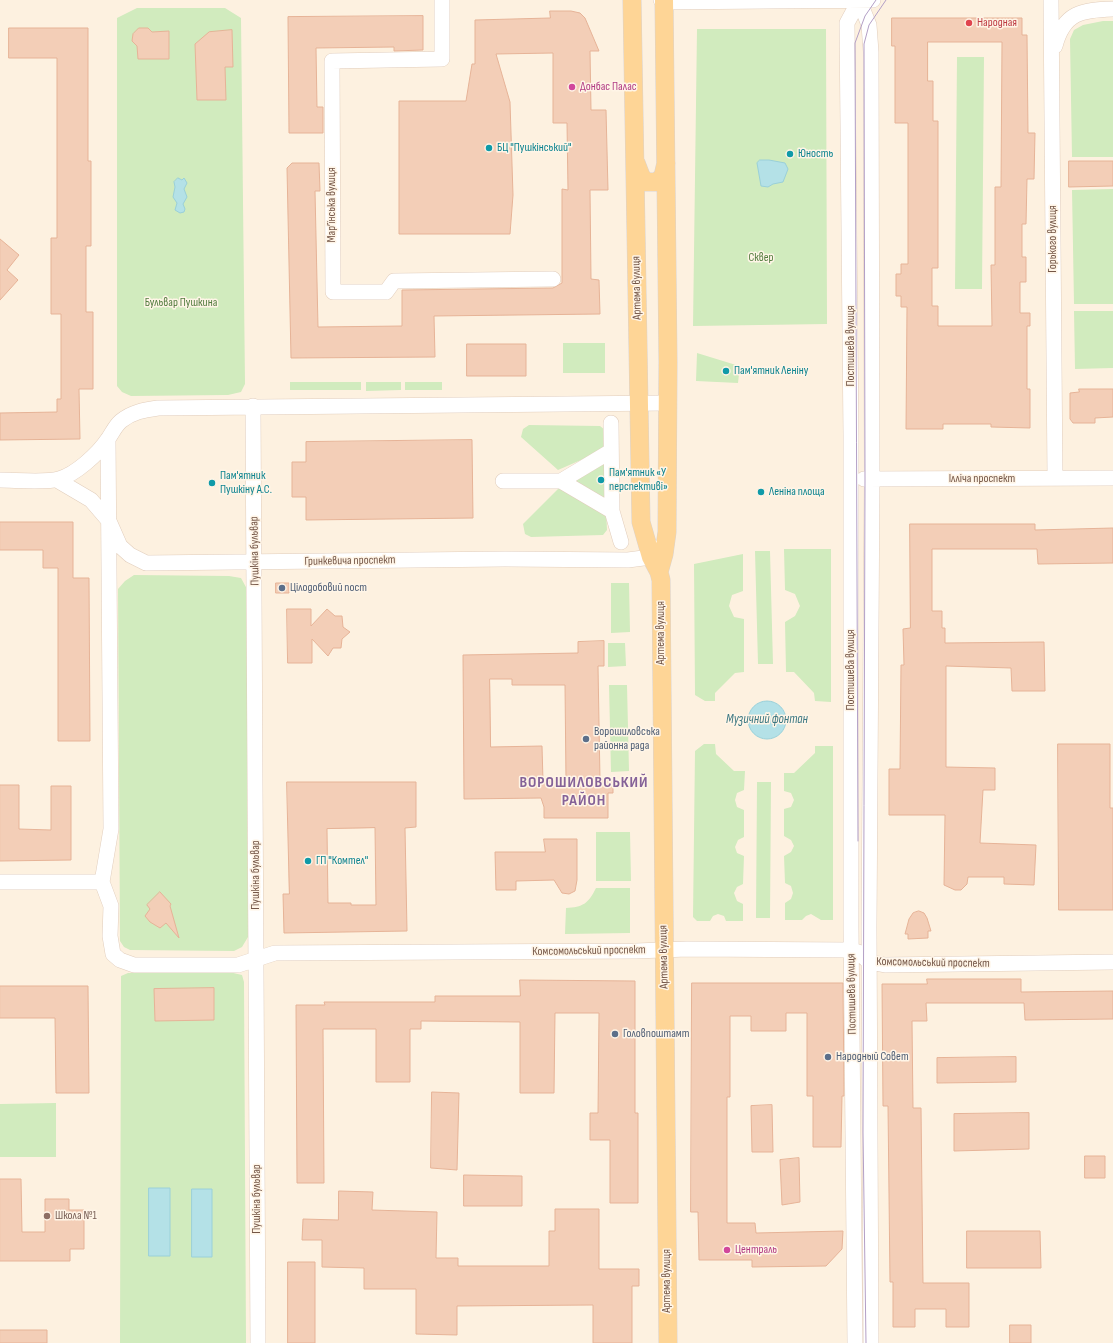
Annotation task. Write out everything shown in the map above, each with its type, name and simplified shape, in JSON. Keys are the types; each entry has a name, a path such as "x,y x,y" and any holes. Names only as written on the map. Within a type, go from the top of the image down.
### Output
{"main road":[{"name":"Артема вулиця","path":"631,0 636,160 641,522 655,565 664,950 668,1343"},
{"name":"Артема вулиця","path":"655,565 664,554 667,532 666,162 663,0"},
{"path":"636,160 641,176 646,182 657,182 663,176 666,162"}],"street":[{"name":"Мар’їнська вулиця","path":"442,0 442,59 332,61 332,292 386,292 394,281 553,279"},
{"path":"663,0 864,0"},
{"name":"Постишева вулиця","path":"864,0 871,36 872,479 869,962 871,1343"},
{"name":"Постишева вулиця","path":"855,1343 851,950 851,479 847,23 864,0"},
{"name":"Горького вулиця","path":"1051,0 1056,478"},
{"path":"1052,56 1058,34 1069,19 1079,13 1091,9 1113,8"},
{"name":"Гринкевича проспект","path":"0,480 57,480 78,469 108,439 114,428 122,421 138,411 158,408 667,403"},
{"name":"Пушкіна бульвар","path":"254,406 258,1343"},
{"path":"611,423 612,511 621,542"},
{"path":"0,882 102,882 111,829 108,439"},
{"path":"561,481 611,451"},
{"name":"Ілліча проспект","path":"851,479 1113,478"},
{"name":"Гринкевича проспект","path":"57,480 92,500 109,521 120,546 130,555 146,563 628,560 655,565"},
{"path":"503,481 561,481 612,511"},
{"name":"Комсомольський проспект","path":"102,882 111,906 110,936 112,954 120,960 134,965 238,965 275,953 664,950 851,950 858,952 869,962 885,965 1113,962"}],"green space":[{"name":"Бульвар Пушкина","path":"137,8 225,8 241,18 245,384 241,392 228,395 131,396 122,392 117,386 117,18"},
{"path":"1103,21 1113,21 1113,157 1072,157 1070,39 1074,30 1083,25"},
{"name":"Сквер","path":"697,29 826,29 827,324 693,326"},
{"path":"957,57 984,57 982,289 955,289"},
{"path":"1113,189 1113,304 1074,304 1072,190"},
{"path":"1074,311 1113,311 1113,368 1075,369"},
{"path":"563,343 605,343 605,373 563,373"},
{"path":"697,353 736,365 739,374 738,383 696,381"},
{"path":"290,382 361,382 361,390 290,390"},
{"path":"366,382 401,382 401,390 366,391"},
{"path":"405,382 442,382 442,390 405,390"},
{"path":"529,425 600,426 605,430 606,449 558,470 521,437 523,429"},
{"path":"607,461 607,501 574,486 574,475"},
{"path":"560,487 606,510 607,530 603,535 531,537 525,534 523,524"},
{"path":"784,549 831,549 831,702 815,701 814,693 794,672 786,672 785,622 795,616 800,606 795,594 785,590"},
{"path":"755,551 770,551 773,664 758,664"},
{"path":"743,554 743,591 732,595 729,606 734,617 744,619 744,672 735,673 715,693 715,701 705,701 695,695 694,564"},
{"path":"134,575 229,576 241,578 247,589 248,937 242,947 234,951 130,950 124,947 120,941 118,589 125,581"},
{"path":"611,583 629,583 630,632 611,633"},
{"path":"608,643 625,643 626,666 608,667"},
{"path":"609,685 627,685 629,771 611,772"},
{"path":"704,744 715,744 716,754 734,771 745,771 744,790 737,793 735,800 737,807 744,810 744,837 738,840 735,847 737,853 744,856 743,884 737,887 734,893 737,901 743,904 743,921 726,921 724,916 718,914 713,916 710,921 697,921 693,917 695,751"},
{"path":"815,746 833,746 833,920 821,920 811,914 802,920 785,920 785,903 791,899 793,893 791,886 785,883 784,856 791,852 794,846 791,840 784,836 784,809 791,807 794,800 791,793 784,791 784,773 794,773 815,753"},
{"path":"757,782 771,782 770,918 756,918"},
{"path":"596,832 630,832 631,881 596,881"},
{"path":"596,888 630,888 630,933 565,934 566,908 577,907 584,904"},
{"path":"229,972 242,975 244,982 246,1343 120,1343 121,976 128,973"},
{"path":"56,1103 56,1157 0,1157 0,1104"}],"water":[{"path":"760,160 785,163 788,169 783,182 773,184 768,187 761,186 757,163"},
{"path":"178,178 182,180 184,178 187,183 184,189 187,197 183,204 185,209 184,212 180,213 175,210 177,203 173,197 175,187 174,182"},
{"name":"Музичний фонтан","path":"763,701 771,701 781,706 785,713 785,727 781,734 771,739 763,739 753,734 751,731 748,724 748,716 753,706 756,704"},
{"path":"149,1188 170,1188 170,1256 149,1256"},
{"path":"192,1189 212,1189 212,1257 192,1257"}],"building":[{"path":"550,11 571,11 580,13 585,18 599,51 590,51 591,110 606,110 608,190 590,190 591,279 599,280 600,314 434,316 435,357 291,358 287,168 292,163 319,163 320,191 315,191 318,327 402,326 402,290 553,288 562,283 562,189 568,190 567,123 553,123 553,53 496,54 510,102 513,195 510,234 399,234 399,101 466,101 472,64 475,64 475,20 550,18"},
{"path":"423,16 423,50 394,51 394,47 316,48 317,107 323,107 323,133 289,133 288,17"},
{"path":"892,18 1022,18 1022,35 1027,35 1028,133 1035,133 1034,179 1027,179 1026,224 1022,224 1022,257 1026,257 1026,282 1020,282 1020,313 1030,313 1030,326 1027,326 1027,389 1030,389 1030,428 991,427 991,424 943,424 943,429 906,429 907,307 901,307 901,296 896,296 896,274 901,274 901,264 908,264 908,123 895,123 895,46 892,46","holes":["928,42 1002,42 1001,187 995,187 995,265 991,265 992,326 938,326 938,306 932,306 932,268 938,268 938,121 933,121 933,81 928,81"]},
{"path":"9,28 88,28 88,161 91,161 91,246 86,246 86,312 93,312 93,389 79,389 80,439 0,440 0,413 57,412 57,399 61,399 61,314 51,314 51,238 57,238 57,58 9,58"},
{"path":"139,28 148,28 152,32 169,31 169,59 138,59 137,46 132,41 133,34"},
{"path":"232,30 233,67 225,67 226,100 197,100 195,44 209,32"},
{"path":"1069,161 1113,161 1113,186 1069,187"},
{"path":"0,239 19,255 7,270 18,280 0,300"},
{"path":"467,344 526,344 526,376 467,376"},
{"path":"1079,389 1113,389 1113,417 1095,418 1095,423 1073,423 1070,419 1070,393 1079,392"},
{"path":"472,440 473,518 306,520 306,497 292,497 292,462 306,462 306,442"},
{"path":"0,522 73,522 73,578 89,578 90,741 58,741 58,568 43,568 43,550 0,550"},
{"path":"910,524 1035,524 1035,530 1113,528 1113,563 1038,564 1037,549 932,549 932,611 942,611 942,628 945,628 945,643 1044,642 1045,691 1012,691 1011,668 946,666 946,767 995,768 995,790 983,790 980,843 1036,845 1034,885 1004,884 1004,877 968,877 967,884 961,890 955,890 944,885 945,815 889,815 889,769 900,769 901,665 904,665 903,629 910,628"},
{"name":"Цілодобовий пост","path":"276,583 289,583 289,593 276,593"},
{"path":"287,609 311,609 311,626 327,609 335,616 342,616 343,627 350,632 342,639 341,648 333,648 328,656 312,639 312,663 288,663"},
{"path":"604,641 604,666 598,666 600,780 613,780 613,793 608,793 608,818 544,818 544,807 541,798 464,799 463,655 578,653 578,642","holes":["490,679 512,679 512,685 565,685 566,781 543,781 542,746 491,747"]},
{"path":"1058,744 1110,744 1110,808 1113,808 1113,910 1059,910"},
{"name":"ГП \"Комтел\"","path":"287,782 416,782 416,827 405,828 407,931 284,933 283,894 289,894","holes":["375,828 376,905 328,903 327,829"]},
{"path":"0,785 19,785 19,829 51,830 51,786 71,786 71,860 0,861"},
{"path":"544,839 577,839 577,880 575,891 569,894 562,893 554,880 516,881 516,890 496,890 495,852 545,852"},
{"path":"160,892 171,904 170,906 179,938 166,923 160,928 150,922 145,916 150,909 147,905"},
{"path":"919,911 924,913 927,918 931,931 928,931 928,938 908,939 908,934 905,934 909,919 913,913"},
{"path":"927,979 1021,979 1021,992 1113,991 1113,1019 1025,1020 1024,1003 926,1003 927,1021 912,1021 913,1108 921,1108 923,1283 969,1283 969,1327 946,1327 946,1309 915,1309 915,1327 893,1327 893,1282 890,1282 888,1106 883,1106 882,984 927,984"},
{"path":"520,980 635,981 635,1113 638,1113 638,1203 610,1203 610,1140 590,1140 590,1113 598,1113 599,1013 555,1013 554,1093 520,1093 520,1022 421,1021 421,1029 410,1029 410,1082 376,1082 376,1029 323,1029 324,1183 297,1183 296,1005 325,1005 324,1002 435,1002 435,996 520,996"},
{"path":"692,983 843,983 844,1096 842,1096 841,1147 813,1147 813,1096 807,1096 807,1013 786,1013 786,1031 751,1031 751,1016 730,1016 730,1097 727,1097 727,1223 755,1223 756,1233 843,1231 842,1249 826,1266 752,1267 752,1260 699,1260 698,1212 691,1212"},
{"path":"0,986 88,986 89,1093 56,1093 55,1018 0,1018"},
{"path":"214,988 214,1020 155,1021 154,989"},
{"path":"1016,1057 1016,1082 937,1083 937,1058"},
{"path":"432,1092 459,1093 457,1170 431,1168"},
{"path":"772,1105 773,1152 752,1152 751,1106"},
{"path":"1029,1113 1029,1149 954,1151 954,1114"},
{"path":"1085,1156 1105,1156 1105,1178 1085,1178"},
{"path":"799,1158 800,1202 782,1205 780,1160"},
{"path":"464,1175 522,1176 522,1206 464,1206"},
{"path":"0,1179 21,1179 22,1232 45,1232 45,1199 69,1199 69,1210 84,1210 84,1249 70,1249 70,1261 0,1261"},
{"path":"339,1191 373,1192 372,1210 437,1212 436,1258 458,1258 458,1266 549,1266 549,1231 555,1231 555,1209 599,1209 599,1269 639,1269 639,1286 632,1286 632,1343 593,1343 593,1305 457,1306 457,1335 416,1334 416,1289 364,1289 364,1268 322,1267 322,1240 302,1240 303,1219 338,1220"},
{"path":"967,1231 1040,1231 1041,1268 967,1268"},
{"path":"288,1262 315,1262 315,1343 288,1343"},
{"path":"1010,1325 1031,1325 1031,1343 1010,1343"},
{"path":"0,1330 47,1330 47,1343 0,1343"}],"tram line":[{"path":"858,841 855,43 865,16 876,0"},
{"path":"866,1343 863,1132 865,479 864,44 869,25 886,0"}],"place":[{"name":"Народная","path":"969,23"},
{"name":"Донбас Палас","path":"572,87"},
{"name":"БЦ \"Пушкінський\"","path":"489,148"},
{"name":"Юность","path":"790,154"},
{"name":"Пам'ятник Леніну","path":"726,371"},
{"name":"Пам'ятник «У перспективі»","path":"601,480"},
{"name":"Пам'ятник Пушкіну А.С.","path":"212,483"},
{"name":"Леніна площа","path":"761,492"},
{"name":"Цілодобовий пост","path":"282,588"},
{"name":"Ворошиловська районна рада","path":"586,739"},
{"name":"ГП \"Комтел\"","path":"308,861"},
{"name":"Головпоштамт","path":"615,1034"},
{"name":"Народный Совет","path":"828,1057"},
{"name":"Школа №1","path":"47,1216"},
{"name":"Централь","path":"727,1250"}],"district":[{"name":"ВОРОШИЛОВСЬКИЙ РАЙОН","path":"584,792"}]}
